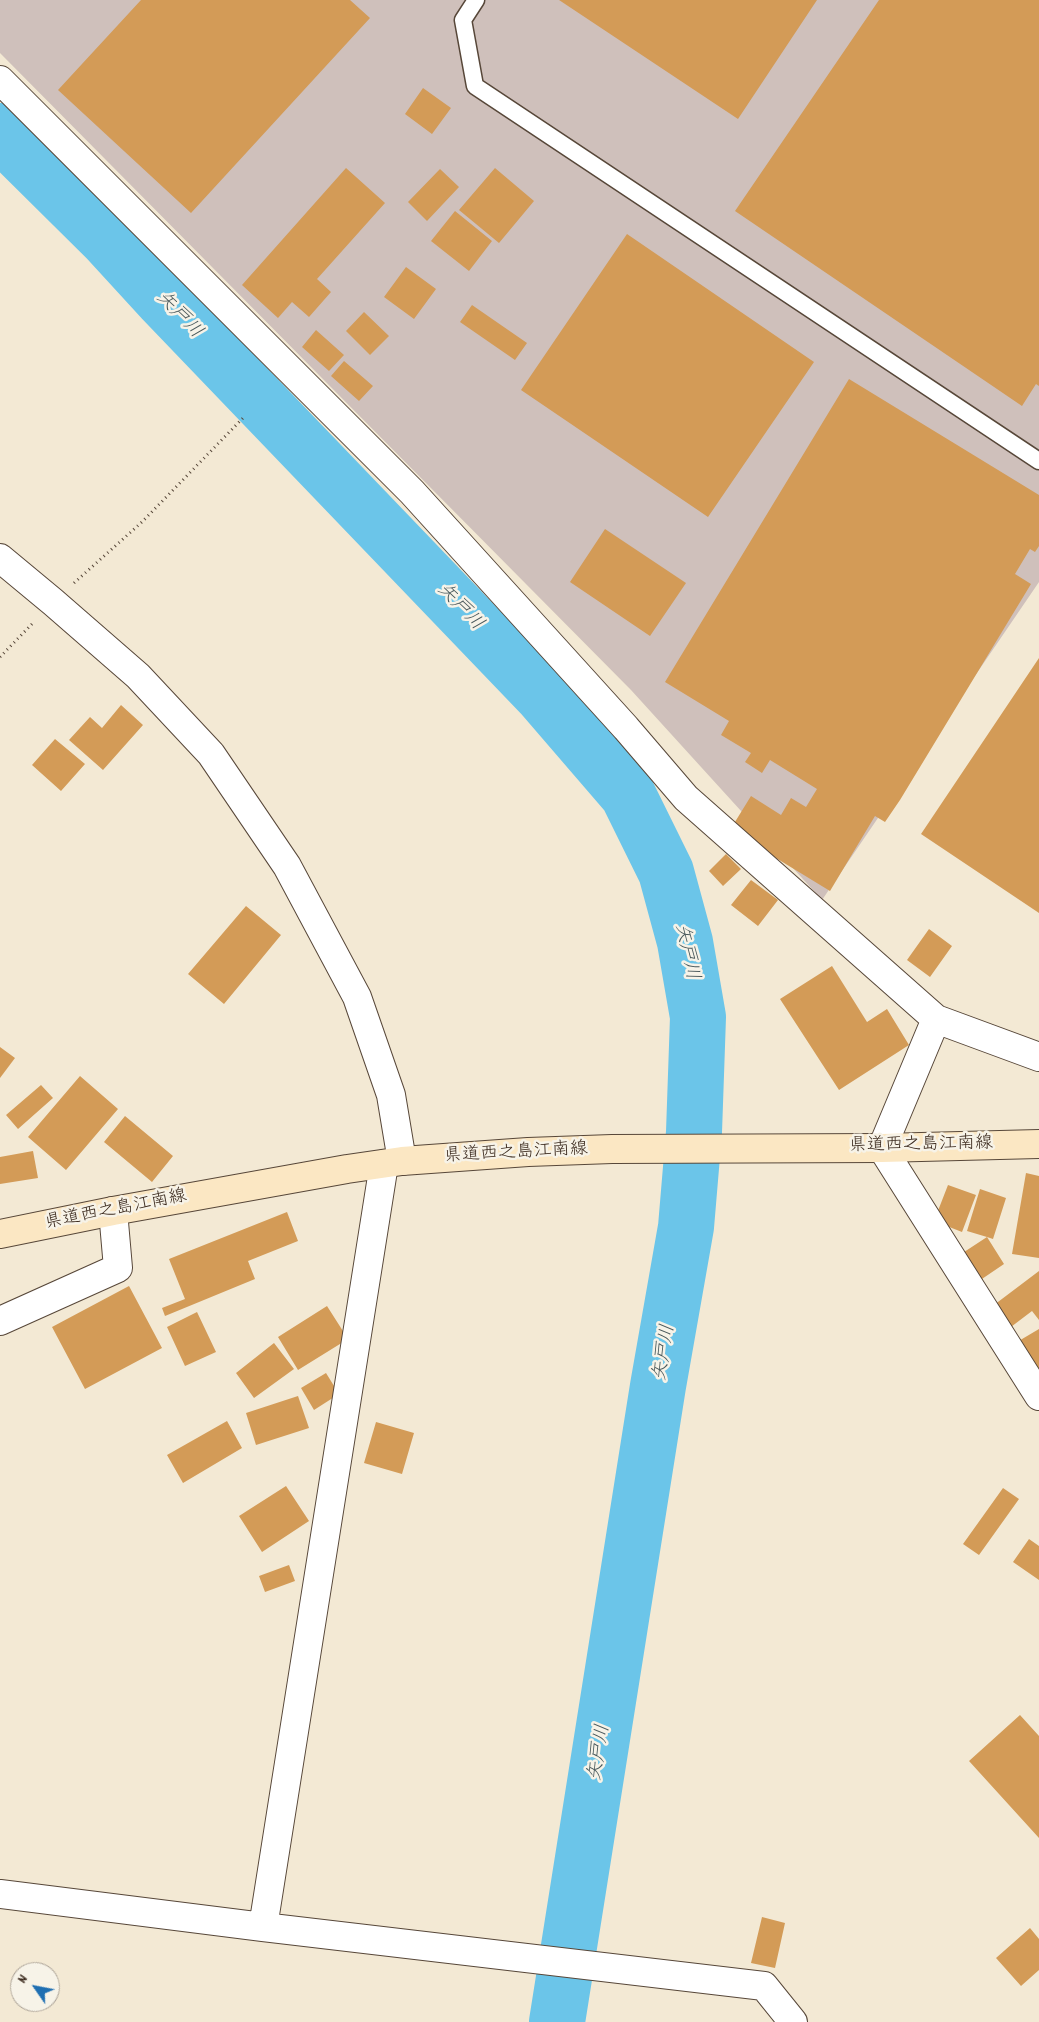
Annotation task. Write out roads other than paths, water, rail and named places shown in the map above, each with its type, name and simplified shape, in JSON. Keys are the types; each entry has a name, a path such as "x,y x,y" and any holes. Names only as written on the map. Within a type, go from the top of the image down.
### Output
{"main road":[{"name":"県道西之島江南線","path":"0,1234 113,1210 393,1162 528,1152 612,1149 882,1148 1039,1144"}],"street":[{"path":"0,80 412,492 620,720 686,798 936,1018 1039,1057"},
{"path":"0,558 138,676 211,754 287,866 358,997 391,1095 393,1162 263,1927"},
{"path":"936,1018 882,1148 1039,1396"},
{"path":"0,1321 118,1268 113,1210"},
{"path":"0,1894 764,1986 793,2022"}],"lane":[{"path":"476,0 463,20 475,86 1039,461"}],"waterway":[{"name":"矢戸川","path":"0,131 107,239 162,299 541,694 628,795 666,872 685,942 698,1017 694,1132 686,1227 658,1386 557,2022"}]}
